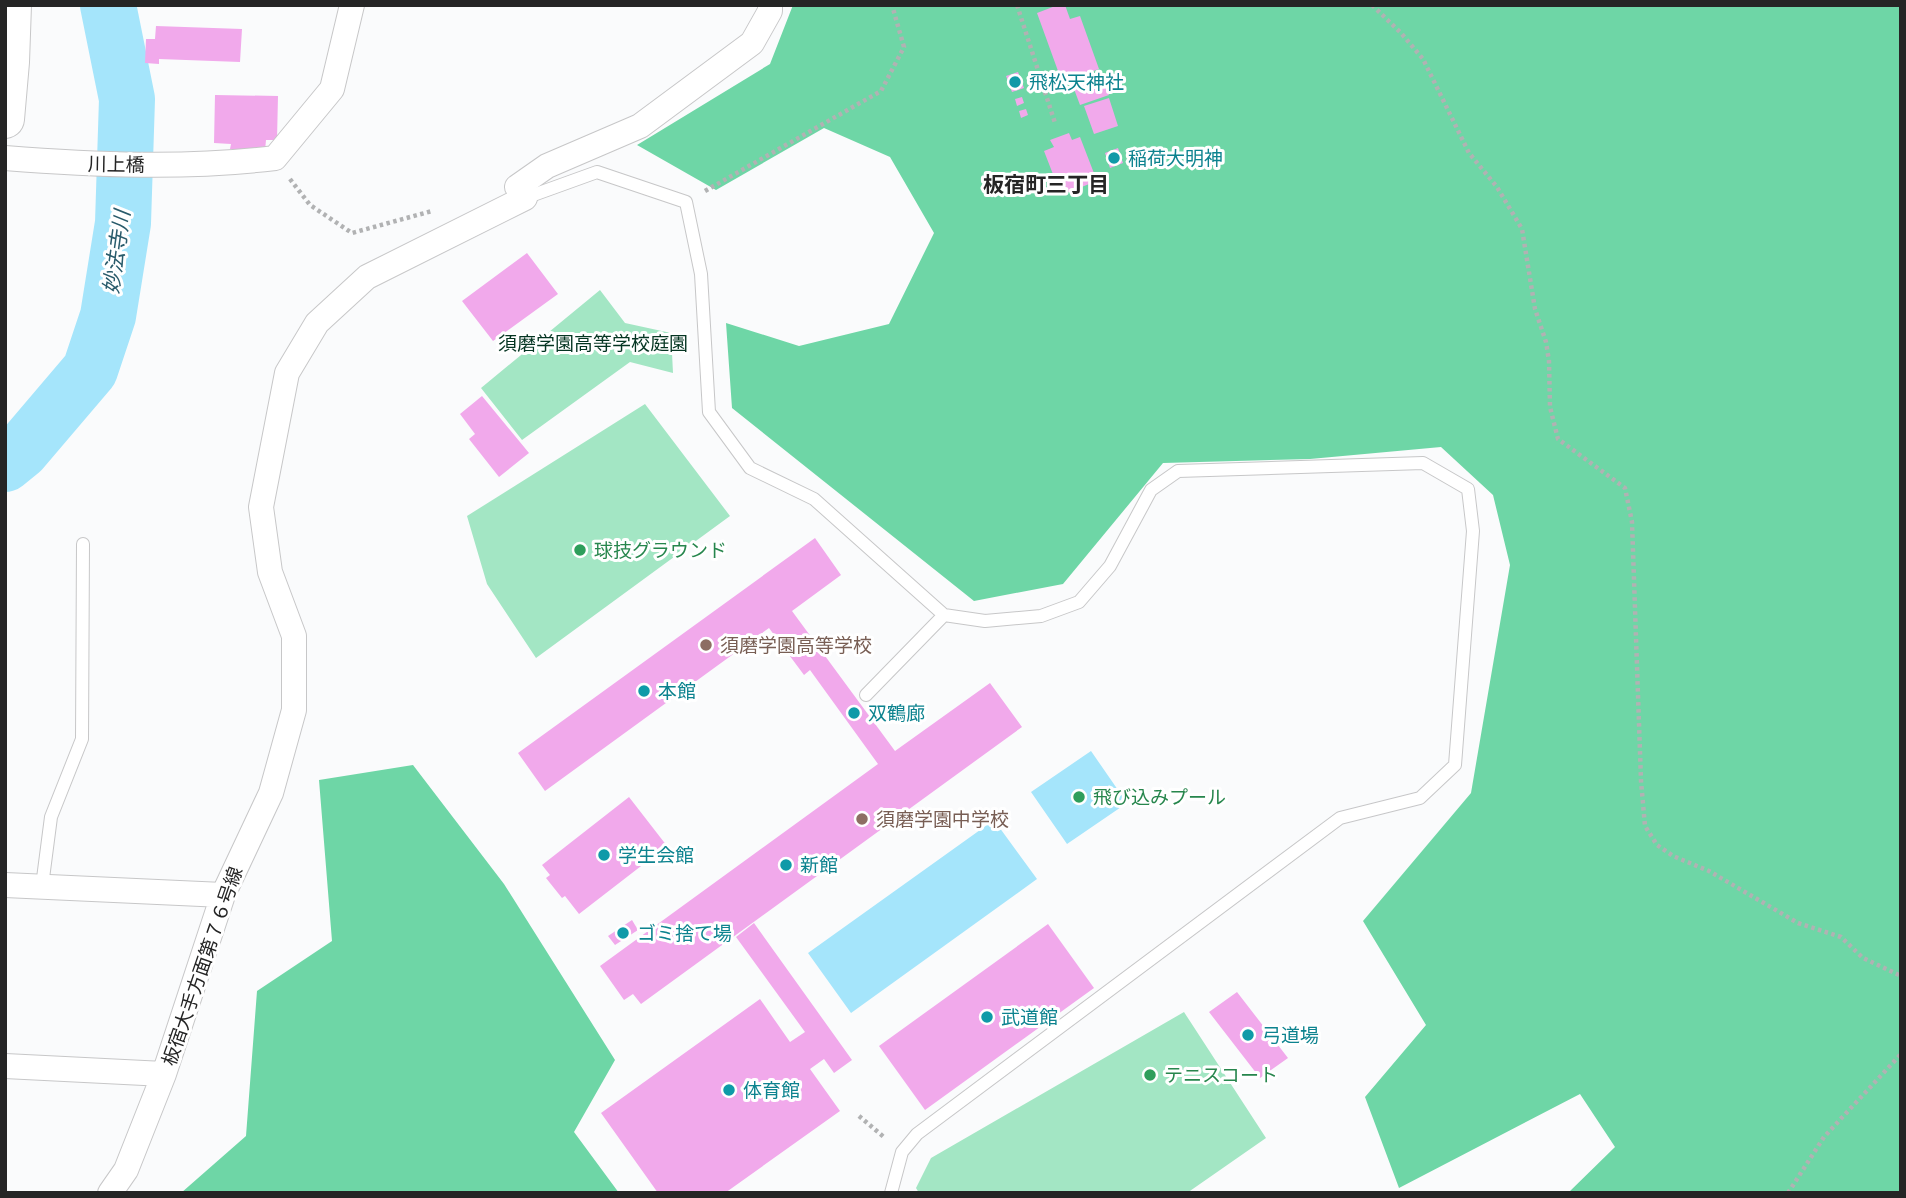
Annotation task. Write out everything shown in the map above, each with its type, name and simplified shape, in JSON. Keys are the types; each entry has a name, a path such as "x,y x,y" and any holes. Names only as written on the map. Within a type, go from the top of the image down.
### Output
{"main road":[{"path":"6,105 12,5"}],"street":[{"path":"275,158 332,89 352,5"},
{"path":"525,198 517,187 547,166 640,126 752,43 770,11 770,5"},
{"name":"川上橋","path":"5,158 74,163 159,164 242,162 275,158"},
{"name":"板宿大手方面第７６号線","path":"110,1193 126,1170 164,1074 223,895 271,793 294,710 293,636 270,572 261,507 287,373 317,323 368,276 525,198"},
{"path":"5,885 223,895"},
{"path":"5,1066 164,1074"}],"lane":[{"path":"525,198 597,172 686,202 701,274 709,412 750,468 814,499 944,615 985,621 1041,617 1079,601 1110,566 1152,490 1178,471 1423,463 1468,489 1474,531 1455,765 1420,798 1340,818 917,1134 902,1152 891,1193"},
{"path":"43,887 51,817 82,739 83,544"},
{"path":"866,695 944,615"}],"path":[{"path":"686,202 881,91 904,47 892,5"},
{"path":"1017,5 1055,123"},
{"path":"1373,5 1423,59 1469,153 1497,187 1522,229 1535,309 1546,342 1550,407 1558,439 1625,488 1632,522 1644,826 1657,845 1673,856 1709,871 1798,923 1841,937 1863,958 1901,976"},
{"path":"275,158 310,205 352,233 441,208"},
{"path":"1788,1193 1824,1137 1901,1054"},
{"path":"859,1116 902,1152"}],"green space":[{"path":"793,5 1901,5 1901,1193 1568,1193 1615,1147 1580,1094 1399,1188 1365,1097 1426,1025 1363,921 1471,793 1510,565 1493,495 1441,447 1310,459 1163,463 1063,584 974,601 732,408 726,323 799,346 889,324 934,233 890,157 824,128 716,190 637,145 770,64"},
{"name":"須磨学園高等学校庭園","path":"600,290 625,323 671,333 673,373 630,362 522,440 481,388"},
{"name":"球技グラウンド","path":"645,404 730,516 536,658 487,584 467,516"},
{"path":"413,765 504,884 615,1060 574,1132 619,1193 181,1193 246,1136 257,991 332,941 319,780"},
{"name":"テニスコート","path":"1184,1012 1266,1138 1187,1193 919,1193 916,1188 931,1158"}],"water":[{"name":"飛び込みプール","path":"1091,751 1127,803 1067,844 1031,792"},
{"path":"994,820 1037,879 851,1013 808,953"}],"building":[{"path":"1065,5 1070,19 1080,16 1099,69 1062,82 1037,13"},
{"path":"156,26 242,29 240,62 159,59 159,64 145,63 146,39 155,39"},
{"path":"1100,71 1109,95 1080,105 1071,81"},
{"name":"飛松天神社","path":"1018,72 1024,88 1012,92 1006,76"},
{"path":"215,95 278,96 277,140 266,140 265,151 230,149 231,144 214,143"},
{"path":"1022,97 1024,103 1017,106 1015,99"},
{"path":"1109,98 1118,126 1094,134 1084,106"},
{"path":"1026,109 1028,115 1021,118 1019,111"},
{"path":"1069,133 1072,140 1080,137 1097,181 1061,195 1044,151 1054,147 1050,140"},
{"name":"稲荷大明神","path":"1118,148 1123,163 1110,168 1105,153"},
{"path":"527,253 558,294 493,341 462,301"},
{"path":"482,396 529,453 499,477 469,439 475,434 460,414"},
{"path":"815,538 841,575 792,611 895,751 990,683 1022,727 641,1004 633,994 624,1000 600,966 878,764 810,670 804,675 769,628 545,791 518,753"},
{"name":"学生会館","path":"629,797 667,846 579,914 546,878 550,875 542,865"},
{"name":"ゴミ捨て場","path":"632,920 638,930 615,945 608,936"},
{"name":"体育館","path":"754,923 852,1060 834,1073 824,1059 810,1069 840,1111 725,1193 658,1193 601,1113 760,999 790,1042 805,1032 736,937"},
{"name":"武道館","path":"1048,924 1094,988 925,1110 879,1046"},
{"name":"弓道場","path":"1237,992 1288,1058 1260,1078 1209,1012"}],"waterway":[{"name":"妙法寺川","path":"5,464 21,451 90,370 108,316 123,223 127,99 108,5"}],"place":[{"name":"飛松天神社","path":"1015,82"},
{"name":"稲荷大明神","path":"1114,158"},
{"name":"球技グラウンド","path":"580,550"},
{"name":"須磨学園高等学校","path":"706,645"},
{"name":"本館","path":"644,691"},
{"name":"双鶴廊","path":"854,713"},
{"name":"飛び込みプール","path":"1079,797"},
{"name":"須磨学園中学校","path":"862,819"},
{"name":"学生会館","path":"604,855"},
{"name":"新館","path":"786,865"},
{"name":"ゴミ捨て場","path":"623,933"},
{"name":"武道館","path":"987,1017"},
{"name":"弓道場","path":"1248,1035"},
{"name":"テニスコート","path":"1150,1075"},
{"name":"体育館","path":"729,1090"}],"district":[{"name":"板宿町三丁目","path":"1046,185"}]}
